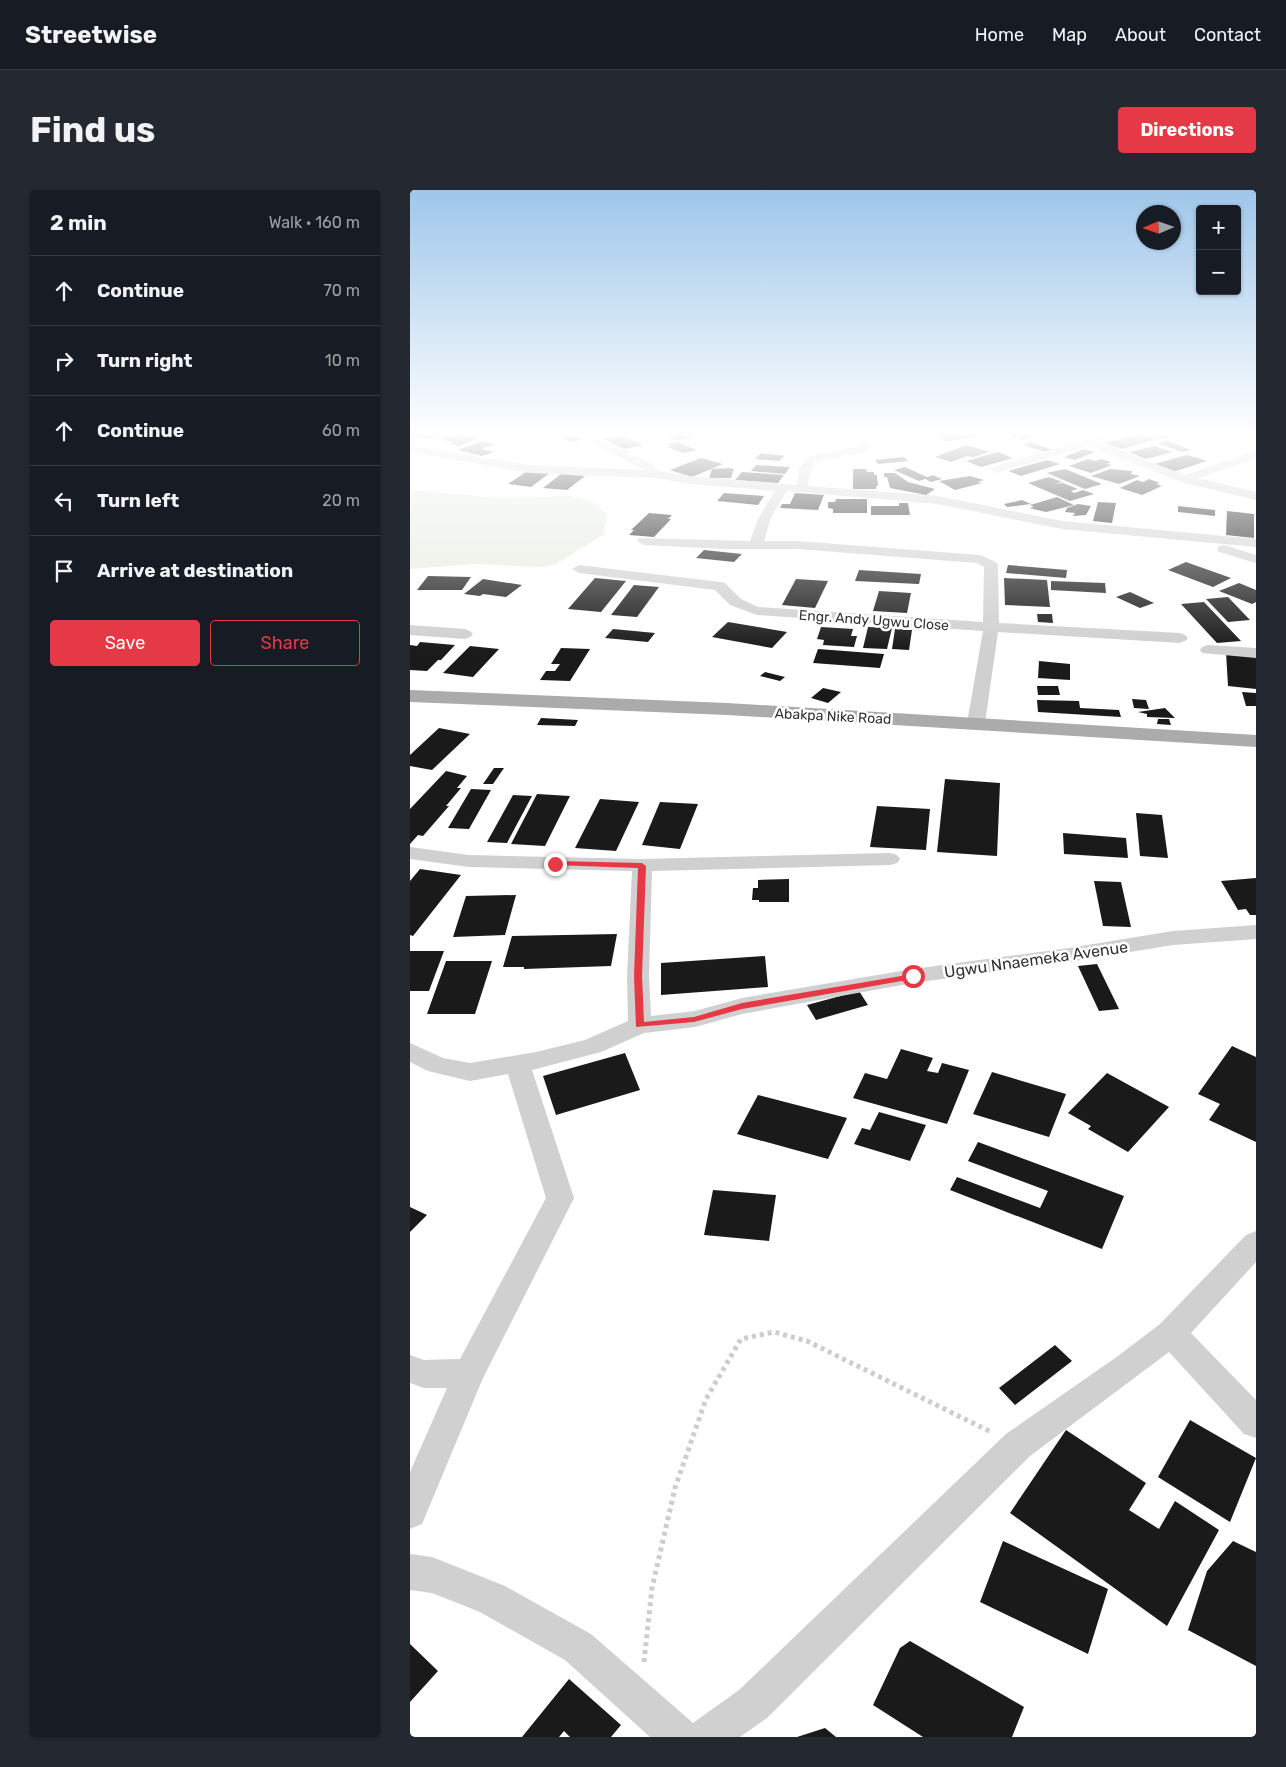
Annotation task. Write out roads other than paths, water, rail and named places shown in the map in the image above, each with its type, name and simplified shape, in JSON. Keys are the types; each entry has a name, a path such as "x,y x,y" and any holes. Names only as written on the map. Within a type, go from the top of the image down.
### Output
{"main road":[{"name":"Abakpa Nike Road","path":"410,696 515,699 976,723 1256,741"}],"street":[{"path":"756,544 765,517 772,505"},
{"path":"970,505 1027,519 1062,525 1256,542"},
{"path":"1187,537 1256,559"},
{"path":"644,541 806,546 980,559 991,565 991,626 976,723"},
{"name":"Engr. Andy Ugwu Close","path":"579,569 612,571 720,586 726,596 738,605 756,612 1180,638"},
{"path":"410,630 465,634"},
{"path":"1208,650 1256,653"},
{"path":"410,853 469,862 642,866 890,859"},
{"path":"640,1025 638,976 642,866"},
{"name":"Ugwu Nnaemeka Avenue","path":"410,1052 437,1065 470,1072 518,1065 592,1046 640,1025 694,1020 742,1006 913,976 1069,955 1173,938 1256,932"},
{"path":"410,1512 469,1373 560,1198 518,1065"},
{"path":"706,1737 752,1704 1018,1445 1129,1366 1171,1333 1256,1243"},
{"path":"1171,1333 1256,1423"},
{"path":"410,1369 424,1374 469,1373"},
{"path":"410,1572 432,1575 492,1599 578,1647 679,1737"}]}
